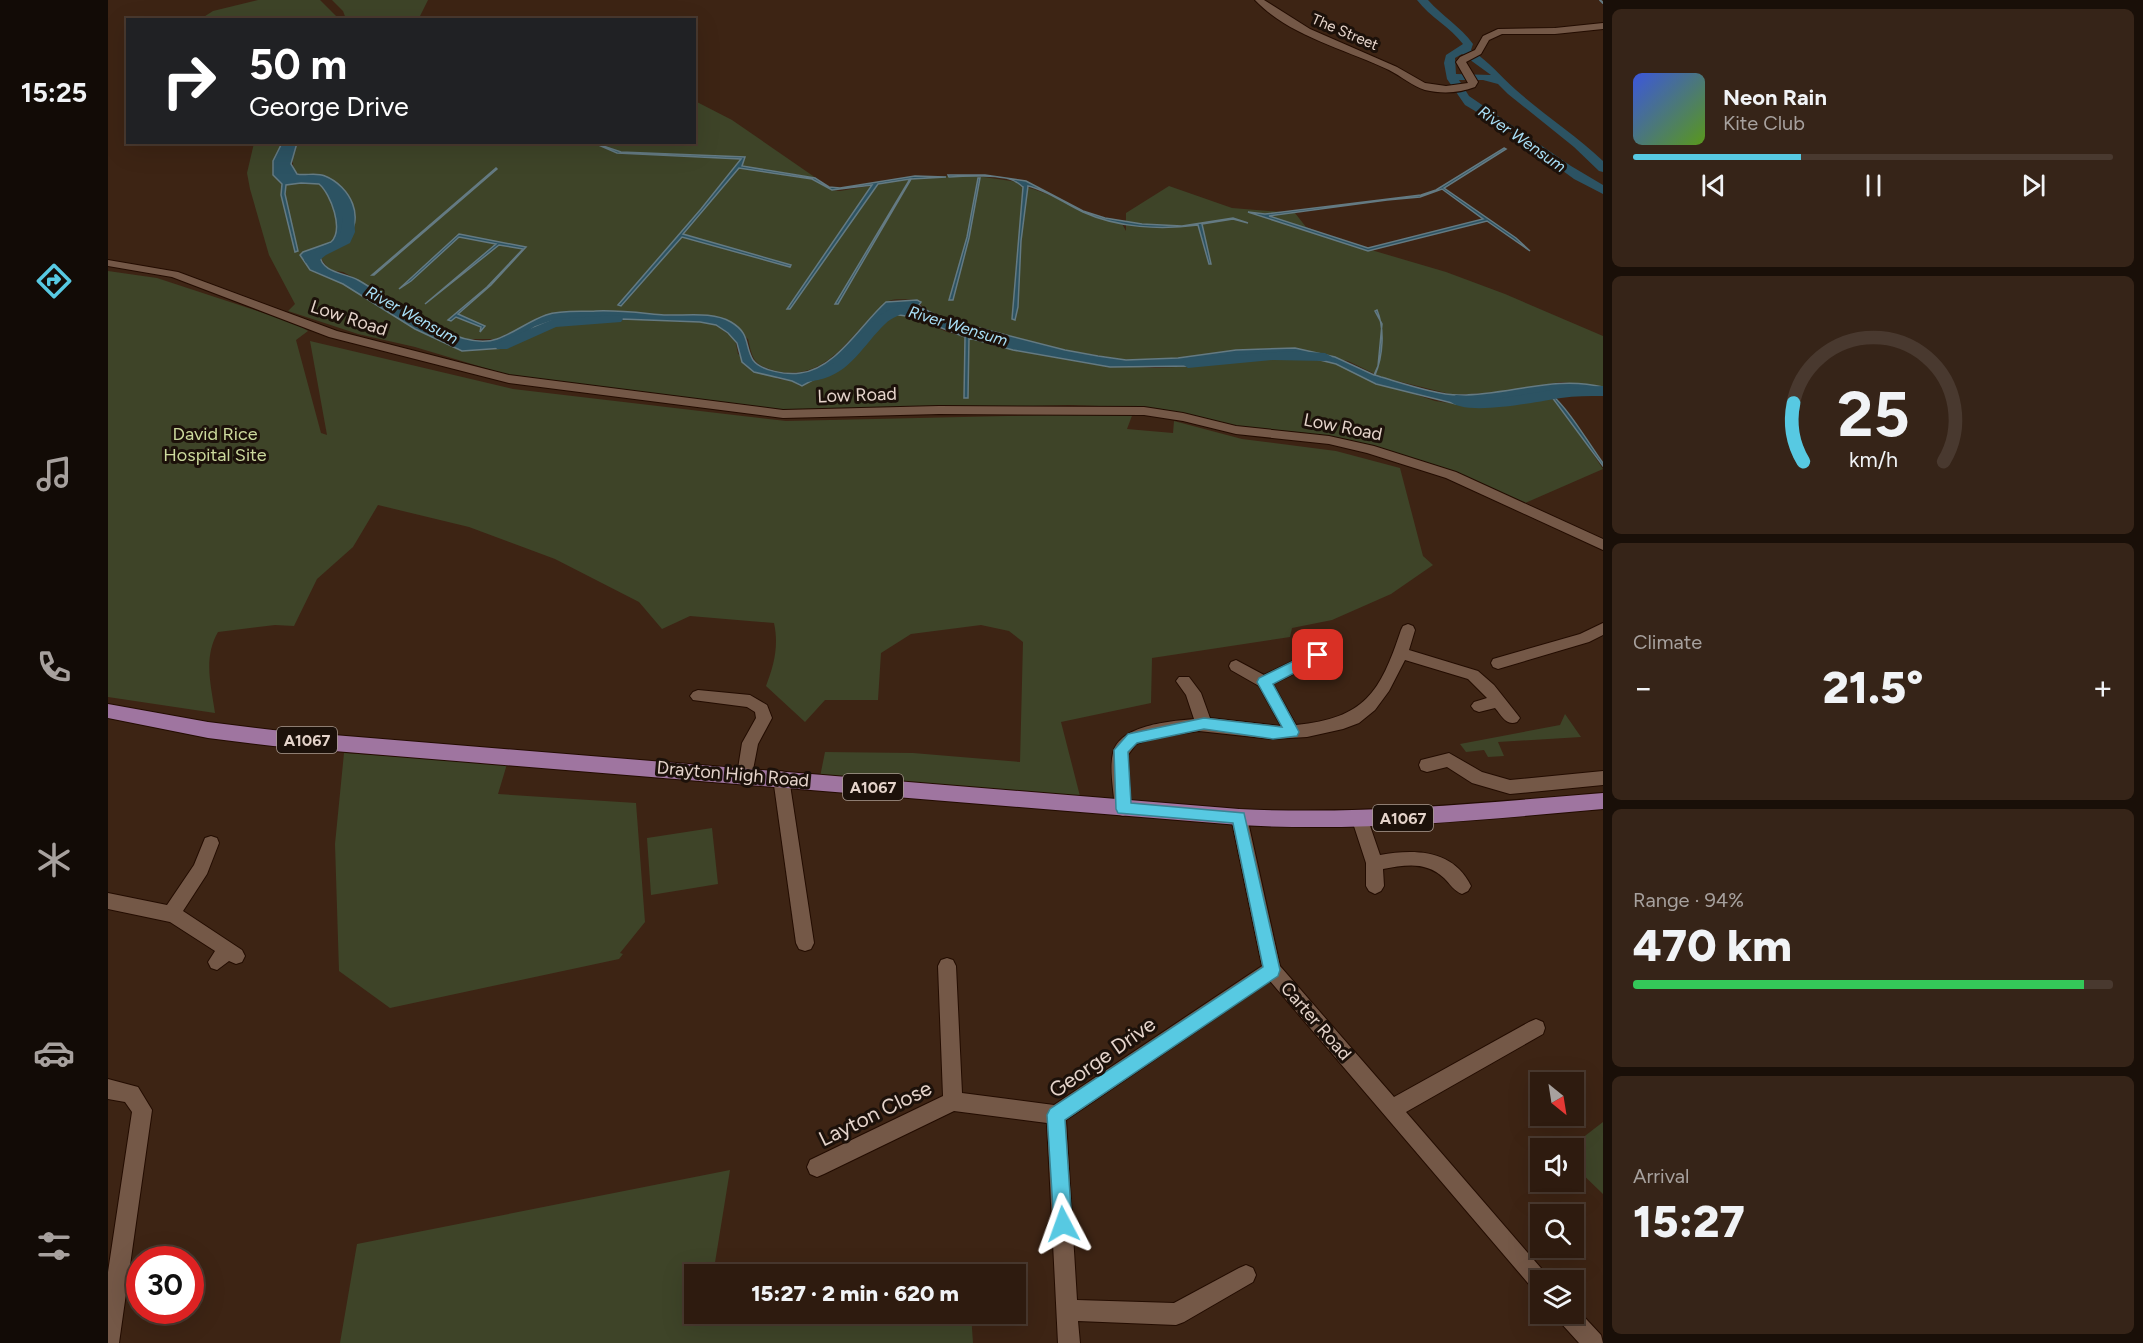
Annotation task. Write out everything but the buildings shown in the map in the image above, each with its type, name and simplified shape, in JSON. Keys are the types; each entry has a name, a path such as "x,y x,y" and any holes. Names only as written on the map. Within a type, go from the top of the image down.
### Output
{"main road":[{"name":"Drayton High Road","path":"108,711 208,730 273,738 1239,817 1360,820 1603,801"}],"street":[{"name":"The Street","path":"1258,0 1276,15 1295,25 1377,60 1423,86 1431,88 1446,88 1469,82 1461,62 1469,55 1478,52 1486,38 1501,31 1603,26"},
{"name":"Low Road","path":"108,263 174,274 333,334 509,379 783,414 1043,409 1143,411 1183,417 1236,430 1329,440 1369,449 1451,475 1603,545"},
{"path":"1506,665 1584,638 1603,629"},
{"path":"1124,809 1120,755 1125,745 1133,738 1204,724 1273,733 1317,729 1347,721 1375,702 1400,653 1408,630"},
{"path":"1400,653 1473,675 1512,718"},
{"path":"1264,682 1278,666 1318,655"},
{"path":"1236,666 1264,682 1292,732"},
{"path":"1184,681 1193,693 1204,724"},
{"path":"705,693 750,701 762,708 764,718 750,743 745,775"},
{"path":"1479,706 1498,701"},
{"path":"1427,765 1449,760 1478,778 1510,787 1603,778"},
{"path":"781,778 805,943"},
{"name":"Carter Road","path":"1239,817 1272,970 1530,1270"},
{"path":"1360,820 1374,863 1375,886"},
{"path":"171,914 215,847"},
{"path":"1374,863 1394,859 1433,859 1452,873 1462,886"},
{"path":"108,901 171,914 183,920 227,956"},
{"name":"Layton Close","path":"947,966 953,1101"},
{"name":"George Drive","path":"1070,1343 1056,1115 1272,970"},
{"path":"1392,1109 1536,1028"},
{"path":"108,1089 131,1094 142,1110 108,1342"},
{"name":"Layton Close","path":"817,1167 953,1101 1056,1115"},
{"path":"1068,1310 1176,1314 1246,1275"},
{"path":"1574,1324 1584,1340"}],"green space":[{"path":"258,0 320,0 338,18 202,18 213,11"},
{"path":"332,0 428,0 419,18 346,18 343,11"},
{"path":"696,102 732,120 816,178 737,165 736,167 812,179 832,190 840,191 915,178 970,175 1018,182 1020,186 1046,194 1094,216 1121,222 1126,231 1126,213 1169,186 1232,208 1295,213 1306,227 1351,244 1446,272 1505,294 1603,336 1603,387 1561,382 1501,392 1454,395 1381,377 1348,361 1282,348 1236,350 1178,358 1126,360 1065,350 944,319 922,308 920,300 903,299 892,300 883,305 828,360 817,367 791,373 776,371 759,364 753,357 748,339 719,318 597,311 552,313 496,339 465,339 445,331 390,301 343,272 329,270 320,257 326,251 321,252 314,272 343,284 415,329 462,351 504,348 535,327 552,321 621,319 700,322 716,325 735,339 738,354 778,379 792,381 800,386 829,373 878,322 897,314 913,317 947,332 991,344 1090,364 1155,368 1195,366 1245,357 1304,356 1336,364 1361,376 1435,401 1456,404 1498,403 1549,393 1567,415 1603,469 1523,504 1366,446 1307,433 1241,427 1156,408 1069,405 819,412 750,407 505,374 415,347 358,334 288,311 295,304 269,255 247,173 254,144 293,144 284,177 320,175 302,175 294,172 292,156 297,144 696,144"},
{"name":"David Rice Hospital Site","path":"108,271 157,278 297,324 308,331 296,340 321,433 327,435 310,341 513,389 786,421 1133,413 1127,429 1173,433 1174,421 1242,439 1336,451 1400,468 1423,556 1433,565 1391,594 1332,620 1292,628 1290,637 1152,658 1151,703 1061,722 1081,800 820,777 825,752 913,753 1020,762 1023,642 1009,631 981,625 911,634 881,653 878,700 825,700 805,722 766,686 775,655 774,623 690,616 662,629 639,602 555,559 469,527 378,505 353,547 317,579 294,626 275,625 218,632 213,642 209,662 215,713 108,697"},
{"path":"1565,714 1581,737 1498,742 1504,756 1488,757 1484,750 1466,752 1460,744 1560,725"},
{"path":"344,753 507,764 498,794 636,803 645,922 620,953 623,954 619,959 390,1008 339,971 335,844"},
{"path":"712,828 718,884 651,895 647,838"},
{"path":"1603,1122 1603,1194 1584,1176 1582,1138"},
{"path":"730,1170 715,1264 684,1264 684,1324 972,1324 973,1343 340,1343 357,1244"}],"water":[{"path":"282,144 297,144 291,164 297,174 322,175 334,181 342,187 353,204 355,223 351,232 345,240 320,255 325,266 358,280 425,322 463,338 481,341 497,339 552,313 613,311 664,315 707,315 724,319 737,326 742,331 750,355 757,364 782,373 800,373 813,370 836,355 886,302 917,300 921,302 919,305 922,308 944,319 1065,350 1098,356 1126,360 1178,358 1236,350 1295,348 1335,357 1374,375 1378,366 1382,329 1381,351 1378,368 1375,375 1421,389 1461,395 1549,384 1585,384 1603,387 1603,395 1569,390 1551,394 1572,418 1603,466 1549,393 1498,403 1456,404 1376,384 1336,364 1304,356 1245,357 1195,366 1110,367 1013,350 969,338 968,398 964,398 965,337 913,317 892,314 878,322 841,365 802,386 792,381 754,372 742,362 737,343 728,333 716,325 700,322 621,319 552,321 535,327 504,348 462,351 415,329 343,284 310,270 300,255 331,242 336,229 334,212 328,196 319,184 286,185 285,194 298,251 295,252 281,195 282,184 273,175 273,161"},
{"path":"596,144 621,152 745,157 742,166 815,178 829,187 840,188 915,176 946,177 911,179 838,304 835,304 910,179 878,184 790,309 787,309 872,185 832,190 812,179 739,168 683,234 791,265 790,267 682,237 621,306 618,305 741,159 617,153"},
{"path":"1504,148 1506,149 1444,188 1516,238 1530,251 1487,221 1368,251 1248,212 1265,214 1421,195 1436,190","holes":["1442,189 1483,219 1368,248 1269,216 1420,197"]},
{"path":"496,168 497,169 372,275"},
{"path":"948,175 985,175 1026,181 1083,211 1105,218 1142,224 1182,226 1233,218 1248,223 1233,219 1202,224 1211,264 1209,264 1198,225 1169,227 1155,227 1111,221 1083,212 1028,186 1015,320 1012,319 1023,187 1011,179 984,176 949,177"},
{"path":"978,178 980,178 969,238 953,300 949,300 967,237"},
{"path":"459,234 526,247 491,285 458,314 485,326 480,332 481,327 456,317 451,321 448,320 487,287 523,249 499,245 425,304 496,244 459,237 411,281 399,289"}],"waterway":[{"name":"River Wensum","path":"1422,0 1438,18 1458,31 1468,44 1465,51 1488,66 1512,92 1578,144 1603,168"},
{"path":"1600,0 1603,3"},
{"name":"River Wensum","path":"1467,46 1450,57 1449,63 1452,79 1465,98 1567,169 1603,190"},
{"name":"River Wensum","path":"1452,77 1483,77 1501,81"},
{"name":"River Wensum","path":"311,260 321,252 345,240 349,232 348,216"},
{"name":"River Wensum","path":"805,378 823,374 838,367 879,321 889,313 901,309"},
{"name":"River Wensum","path":"502,346 554,323 616,319"},
{"name":"River Wensum","path":"1188,363 1291,355 1325,357"},
{"name":"River Wensum","path":"1456,400 1496,404 1564,393 1603,391"}],"route":[{"path":"1063,1224 1056,1115 1272,970 1268,960 1239,817 1124,809 1121,750 1133,738 1204,724 1273,733 1292,732 1264,682 1318,655"}]}
